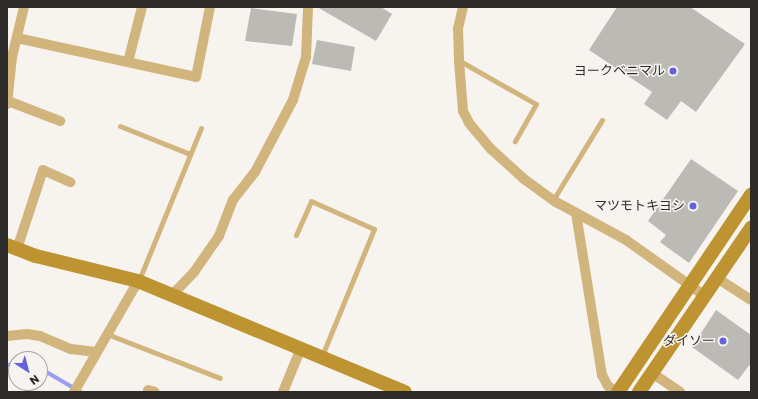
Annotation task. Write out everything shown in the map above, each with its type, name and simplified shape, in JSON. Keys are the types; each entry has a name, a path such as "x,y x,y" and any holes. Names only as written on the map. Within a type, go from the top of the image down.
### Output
{"street":[{"path":"24,7 12,57 7,102 60,121"},
{"path":"17,38 196,77 210,7"},
{"path":"172,295 194,272 219,236 233,200 255,172 293,100 306,57 308,7"},
{"path":"463,7 458,29 459,61 464,111 469,124 497,154 524,179 553,200 626,240 705,296"},
{"path":"128,62 139,8"},
{"path":"70,182 43,170 12,247 36,256 138,281 405,392"},
{"path":"576,213 602,375 608,386 617,392 751,195"},
{"path":"639,392 751,228"},
{"path":"717,278 751,300"},
{"path":"74,392 138,281"},
{"path":"7,336 27,334 40,336 71,349 96,352"},
{"path":"283,392 301,348"},
{"path":"652,373 680,392"}],"lane":[{"path":"459,61 536,104 515,141"},
{"path":"553,200 602,120"},
{"path":"120,126 190,154"},
{"path":"138,281 201,128"},
{"path":"296,235 311,201 374,229 322,357"},
{"path":"108,334 220,378"}],"building":[{"path":"317,7 381,7 392,14 376,41"},
{"name":"ヨークベニマル","path":"617,7 690,7 745,44 696,112 681,101 667,120 644,104 652,92 589,50"},
{"path":"251,8 297,14 292,46 245,41"},
{"path":"317,40 355,47 351,71 312,64"},
{"name":"マツモトキヨシ","path":"691,159 738,191 689,263 660,242 666,235 648,221"},
{"name":"ダイソー","path":"716,310 751,335 751,363 738,380 692,347"}],"waterway":[{"path":"48,373 81,392"}],"place":[{"name":"ヨークベニマル","path":"673,71"},
{"name":"マツモトキヨシ","path":"693,206"},
{"name":"ダイソー","path":"723,341"}]}
